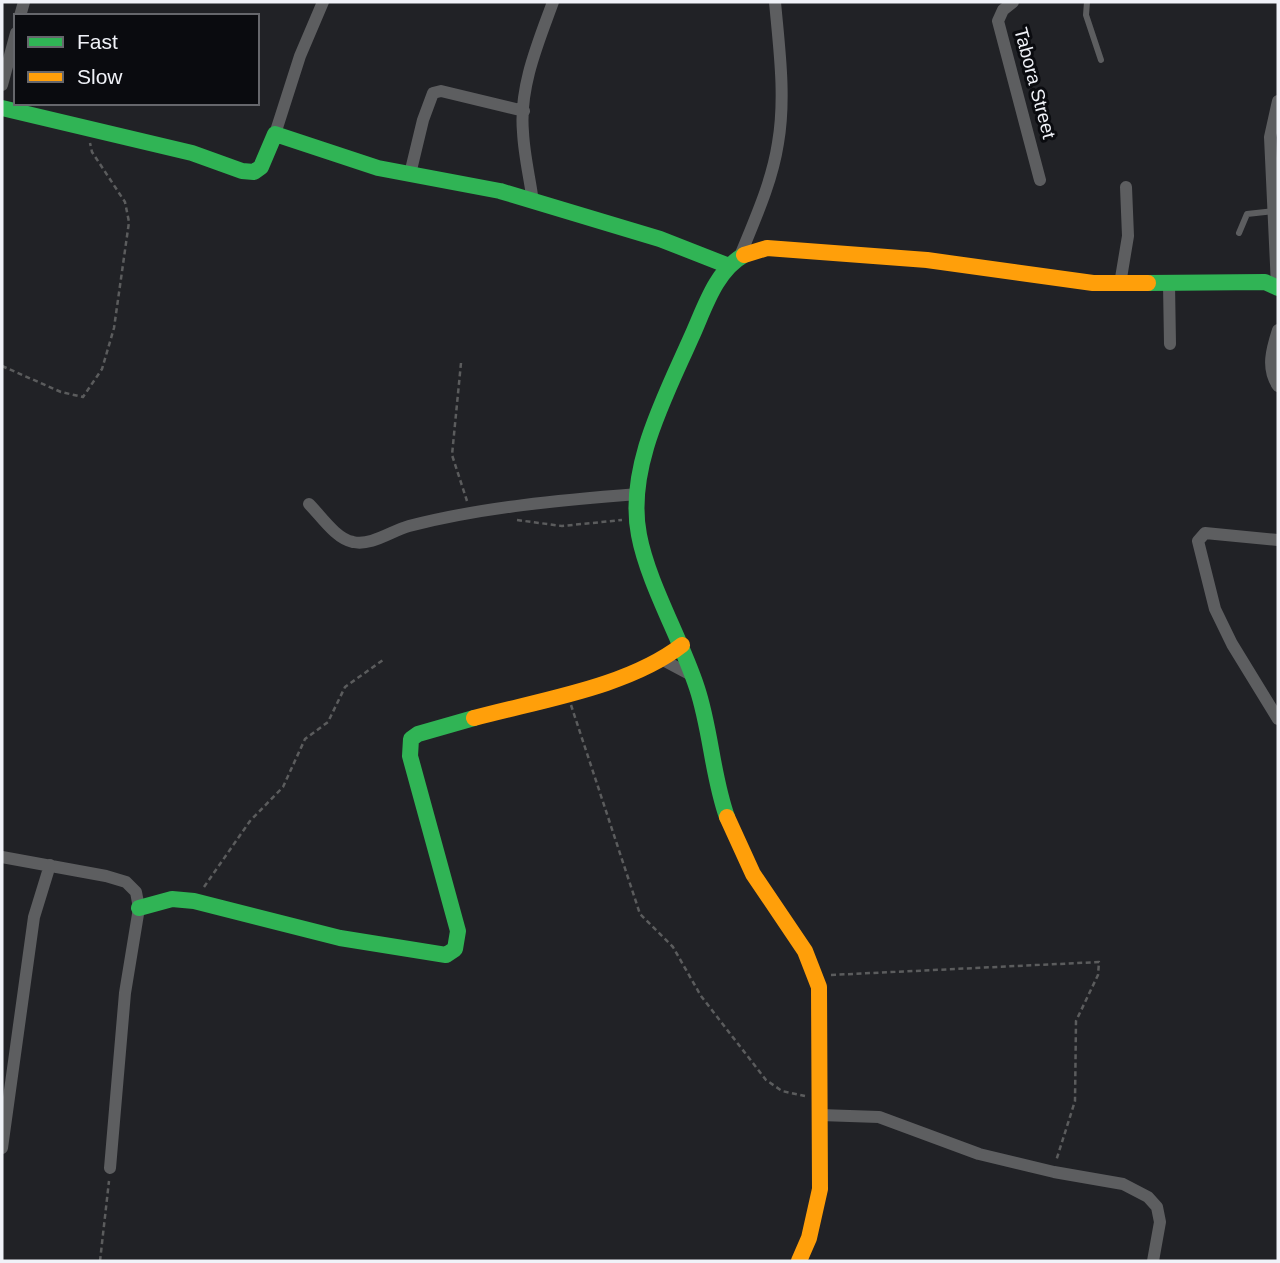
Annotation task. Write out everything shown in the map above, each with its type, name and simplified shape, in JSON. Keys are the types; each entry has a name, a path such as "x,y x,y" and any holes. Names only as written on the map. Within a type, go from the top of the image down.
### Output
{"street":[{"path":"2,108 86,127 254,172 261,167 275,134 300,56 323,2"},
{"path":"533,202 522,131 523,111 528,73 553,2"},
{"path":"775,2 780,61 778,142 766,192 735,261 710,297 675,374 649,449 638,494 637,518 648,568 682,645 704,709 717,784 734,831 755,877 817,976 820,992 818,1195 813,1233 799,1261"},
{"name":"Tabora Street","path":"1013,2 1003,10 999,20 1040,180"},
{"path":"2,85 14,40"},
{"path":"410,174 423,120 433,93 441,91 523,111"},
{"path":"275,134 378,168 500,191 735,261 754,249 767,248 927,260 1032,277 1120,284 1265,282 1278,287 1270,137 1278,101"},
{"path":"1120,284 1128,236 1126,187"},
{"path":"1169,284 1170,344"},
{"path":"1278,330 1270,369 1278,386"},
{"path":"309,504 344,540 356,543 372,541 407,527 475,513 638,494"},
{"path":"1277,710 1232,644 1215,609 1198,541 1205,533 1278,540"},
{"path":"139,908 164,900 194,901 340,938 446,955 455,949 458,931 414,772 409,745 411,739 418,734 606,682 663,660 682,645"},
{"path":"663,660 693,676"},
{"path":"2,857 126,882 136,892 139,908 125,993 110,1168"},
{"path":"2,1148 34,916 50,865"},
{"path":"820,1115 878,1117 922,1130 955,1147 1054,1172 1123,1184 1147,1197 1157,1208 1160,1222 1153,1261"}],"lane":[{"path":"1087,2 1086,15 1101,60"},
{"path":"1239,233 1247,214 1276,211"}],"path":[{"path":"2,366 61,391 83,397 102,369 114,328 129,222 125,202 92,152 86,127"},
{"path":"461,363 452,455 466,499 475,513"},
{"path":"516,519 562,526 637,518"},
{"path":"194,901 250,821 283,787 305,739 328,722 345,687 383,660"},
{"path":"568,692 640,914 673,947 701,996 766,1080 782,1091 820,1098"},
{"path":"817,976 1099,962 1098,975 1076,1021 1075,1101 1059,1143 1054,1172"},
{"path":"100,1261 110,1168"}],"traffic: fast":[{"path":"2,108 192,153 242,171 254,172 261,167 275,134 378,168 500,191 660,239 729,266"},
{"path":"727,817 702,704 643,553 636,510 643,459 660,409 712,292 725,271 744,255"},
{"path":"1148,283 1265,282 1278,288"},
{"path":"139,908 172,899 194,901 340,938 446,955 455,949 458,931 410,756 411,739 418,734 474,718"}],"traffic: slow":[{"path":"744,255 767,248 927,260 1093,283 1148,283"},
{"path":"474,718 610,682 636,672 682,645"},
{"path":"727,817 753,874 805,951 819,987 820,1189 809,1238 799,1261"}]}
